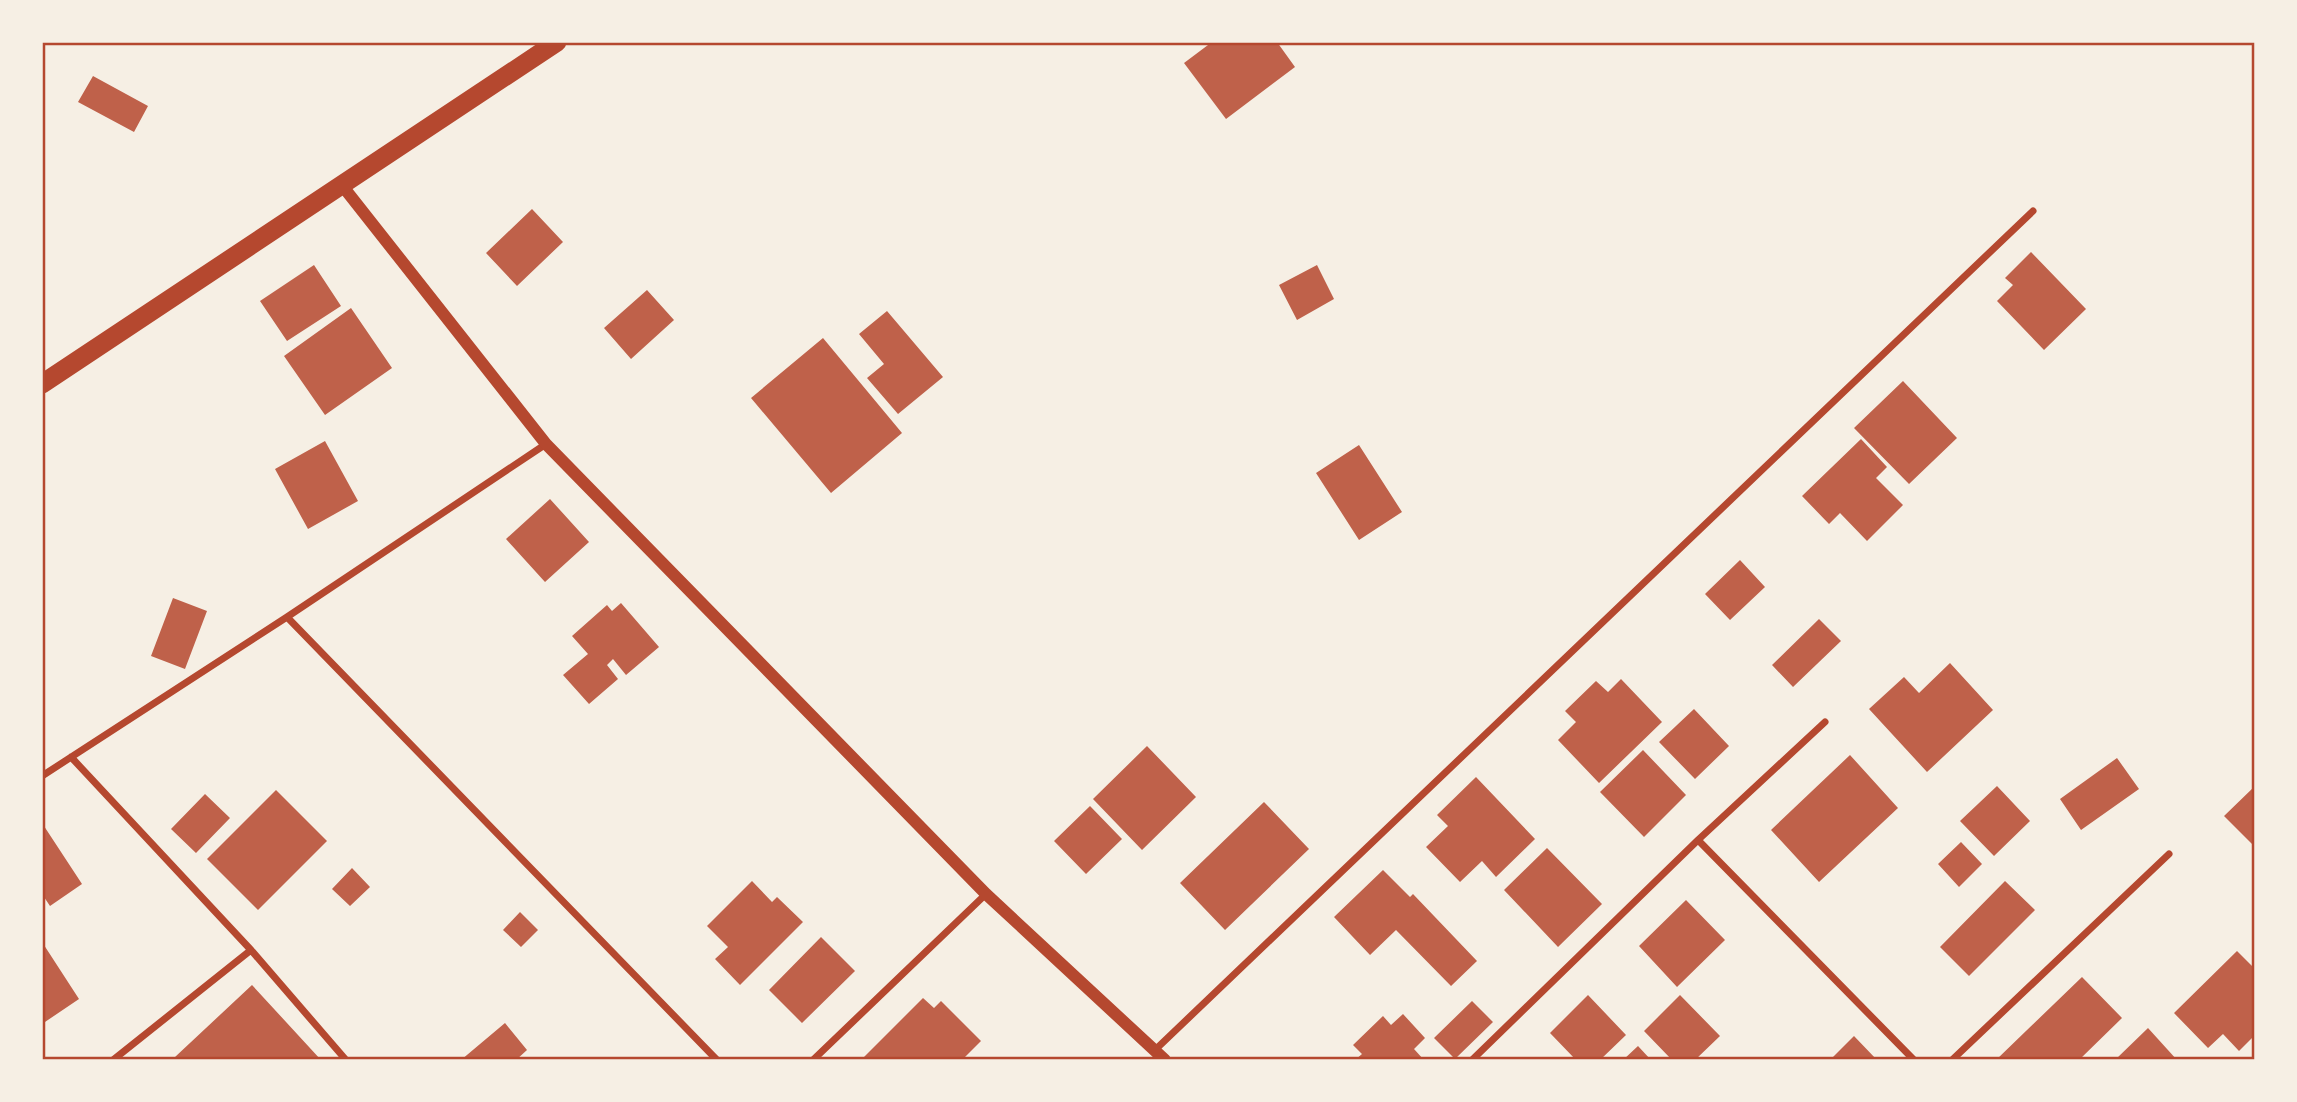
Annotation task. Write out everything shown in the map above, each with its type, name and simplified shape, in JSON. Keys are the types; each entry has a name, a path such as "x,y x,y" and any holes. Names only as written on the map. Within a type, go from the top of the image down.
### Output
{"highway":[{"path":"42,384 557,42"}],"street":[{"path":"341,184 546,444 986,894 1165,1060"},
{"path":"1155,1050 2033,211"},
{"path":"42,776 288,618 546,444"},
{"path":"288,618 717,1060"},
{"path":"1472,1060 1825,722"},
{"path":"71,757 251,950 346,1060"},
{"path":"1699,840 1914,1060"},
{"path":"1952,1060 2169,854"},
{"path":"813,1060 986,894"},
{"path":"113,1060 251,950"}],"building":[{"path":"1212,42 1277,42 1295,67 1226,119 1184,63"},
{"path":"93,76 148,106 134,132 78,102"},
{"path":"532,209 563,242 517,286 486,253"},
{"path":"2031,252 2086,309 2044,350 1997,301 2013,285 2005,278"},
{"path":"314,265 341,306 287,341 260,301"},
{"path":"1317,265 1334,299 1297,320 1279,285"},
{"path":"647,290 674,320 631,359 604,328"},
{"path":"351,308 392,368 325,415 284,356"},
{"path":"887,311 943,377 898,414 867,378 884,364 859,334"},
{"path":"823,338 902,433 831,493 751,398"},
{"path":"1903,381 1957,438 1909,484 1854,428"},
{"path":"1861,439 1887,467 1876,478 1903,505 1867,541 1840,513 1829,524 1802,496"},
{"path":"325,441 358,501 308,529 275,469"},
{"path":"1359,445 1402,512 1359,540 1316,473"},
{"path":"550,499 589,542 545,582 506,539"},
{"path":"1740,560 1765,587 1730,620 1705,594"},
{"path":"173,598 207,611 185,669 151,656"},
{"path":"621,603 659,647 626,675 613,659 607,665 618,679 589,704 563,675 588,654 572,636 607,605 612,611"},
{"path":"1819,619 1841,641 1793,687 1772,665"},
{"path":"1950,663 1993,710 1927,772 1869,709 1904,677 1919,693"},
{"path":"1621,679 1662,722 1599,783 1558,740 1576,722 1565,711 1596,681 1608,692"},
{"path":"1694,709 1729,746 1695,779 1659,742"},
{"path":"1147,746 1196,797 1142,850 1093,799"},
{"path":"1643,750 1686,795 1644,837 1600,792"},
{"path":"1850,755 1898,808 1819,882 1771,830"},
{"path":"2117,758 2139,789 2081,830 2060,799"},
{"path":"1476,777 1535,839 1496,877 1482,861 1460,882 1426,847 1448,826 1437,815"},
{"path":"1997,786 2030,821 1994,856 1960,821"},
{"path":"2255,786 2255,847 2224,816"},
{"path":"276,790 327,841 258,910 207,859"},
{"path":"205,794 230,818 196,853 171,829"},
{"path":"1264,802 1309,849 1225,930 1180,883"},
{"path":"1090,806 1122,839 1086,874 1054,841"},
{"path":"42,823 82,884 50,906 42,894"},
{"path":"1961,842 1982,864 1959,887 1938,864"},
{"path":"1547,848 1602,904 1558,947 1504,890"},
{"path":"352,868 370,887 350,906 332,889"},
{"path":"1383,870 1410,897 1413,894 1477,961 1451,986 1396,930 1370,955 1334,917"},
{"path":"752,881 772,902 777,897 803,922 740,985 715,959 728,947 707,926"},
{"path":"2005,881 2035,910 1969,976 1940,947"},
{"path":"1686,900 1725,940 1677,987 1639,946"},
{"path":"520,912 538,930 521,947 503,930"},
{"path":"821,937 855,971 802,1023 769,990"},
{"path":"42,942 79,999 42,1024"},
{"path":"2237,951 2255,969 2255,1035 2239,1051 2223,1034 2208,1048 2174,1013"},
{"path":"2082,977 2122,1018 2079,1060 1996,1060"},
{"path":"252,985 321,1060 178,1060 175,1057"},
{"path":"1588,995 1626,1035 1600,1060 1576,1060 1550,1033"},
{"path":"1680,995 1720,1036 1695,1060 1672,1060 1644,1031"},
{"path":"923,998 934,1008 941,1001 981,1041 962,1060 861,1060"},
{"path":"1472,1001 1493,1022 1455,1059 1434,1038"},
{"path":"1403,1014 1425,1038 1414,1049 1424,1060 1355,1060 1362,1054 1353,1045 1383,1016 1391,1025"},
{"path":"505,1023 527,1050 516,1060 461,1060"},
{"path":"2148,1028 2177,1060 2115,1060"},
{"path":"1854,1036 1877,1060 1830,1060"},
{"path":"1638,1046 1651,1060 1623,1060"}]}
